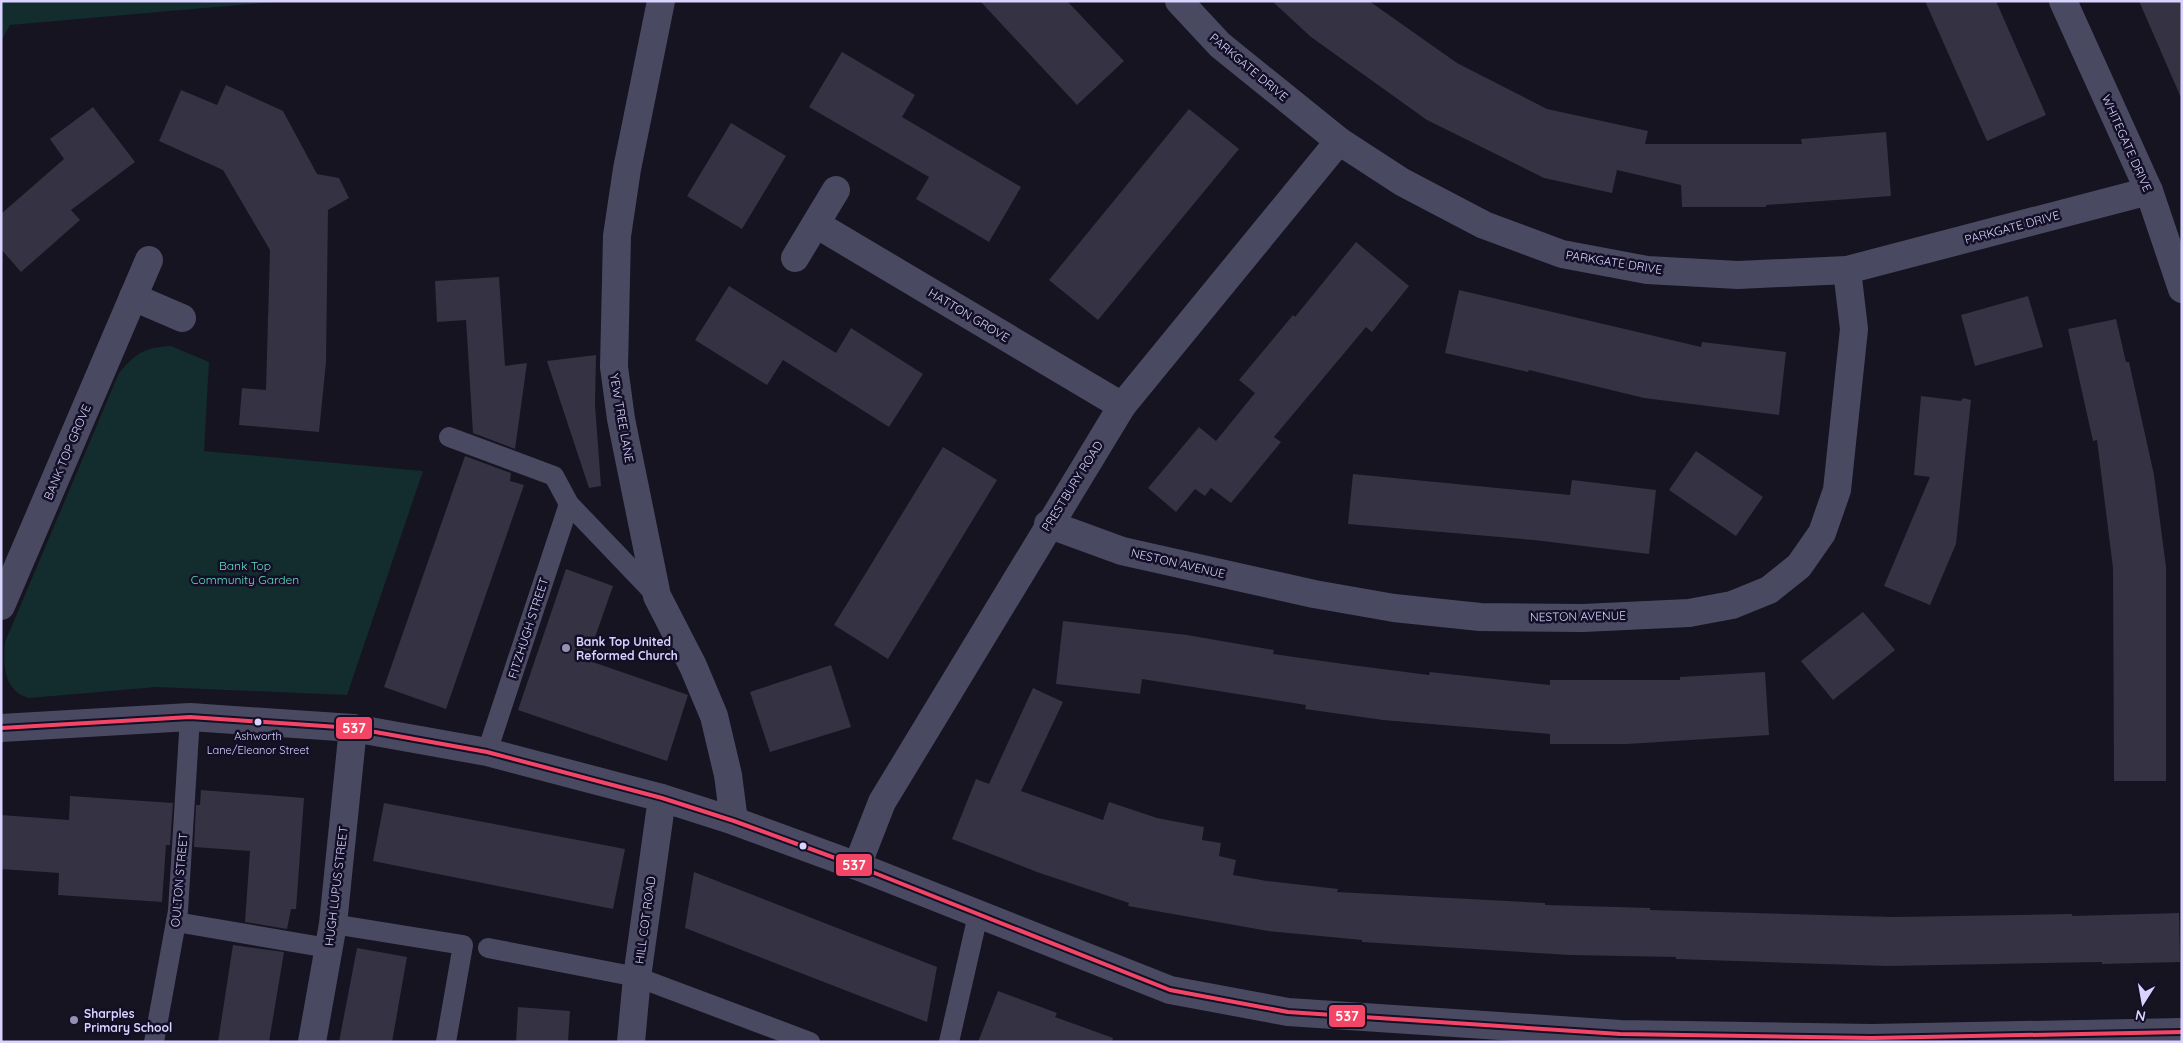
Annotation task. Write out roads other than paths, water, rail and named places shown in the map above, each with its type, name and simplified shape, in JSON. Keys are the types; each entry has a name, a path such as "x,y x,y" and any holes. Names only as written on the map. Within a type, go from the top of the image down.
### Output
{"street":[{"name":"YEW TREE LANE","path":"661,1 626,169 617,236 614,367 621,419 657,596 693,666 714,716 728,775 734,821"},
{"name":"PARKGATE DRIVE","path":"1179,1 1220,45 1340,141 1402,182 1484,225 1562,254 1647,270 1738,275 1847,270 2149,191"},
{"name":"WHITEGATE DRIVE","path":"2063,1 2149,191 2182,289"},
{"name":"PRESTBURY ROAD","path":"857,866 882,802 1048,524 1122,406 1340,141"},
{"path":"795,258 836,190"},
{"name":"HATTON GROVE","path":"816,224 1122,406"},
{"name":"BANK TOP GROVE","path":"1,606 148,260"},
{"name":"NESTON AVENUE","path":"1048,524 1122,551 1314,594 1394,608 1480,617 1583,618 1689,613 1732,605 1769,590 1784,578 1798,566 1822,533 1836,490 1854,329 1847,270"},
{"path":"133,297 182,318"},
{"path":"1,728 190,717 353,728 487,752 662,798 734,821 857,866 1170,990 1288,1012 1620,1038 2108,1038 2182,1032"},
{"name":"HUGH LUPUS STREET","path":"312,1042 330,936 353,728"},
{"name":"HILL COT ROAD","path":"631,1042 637,977 662,798"}],"lane":[{"path":"449,437 554,476 569,504 657,596"},
{"name":"FITZHUGH STREET","path":"487,752 569,504"},
{"name":"OULTON STREET","path":"154,1042 176,922 190,717"},
{"path":"949,1042 978,915"},
{"path":"176,922 330,936 463,945 446,1042"},
{"path":"488,948 637,977 810,1042"}],"place":[{"name":"Bank Top United Reformed Church","path":"566,648"},
{"name":"Ashworth Lane/Eleanor Street","path":"258,722"},
{"name":"Sharples Primary School","path":"74,1020"}],"park label":[{"name":"Bank Top Community Garden","path":"245,572"}]}
